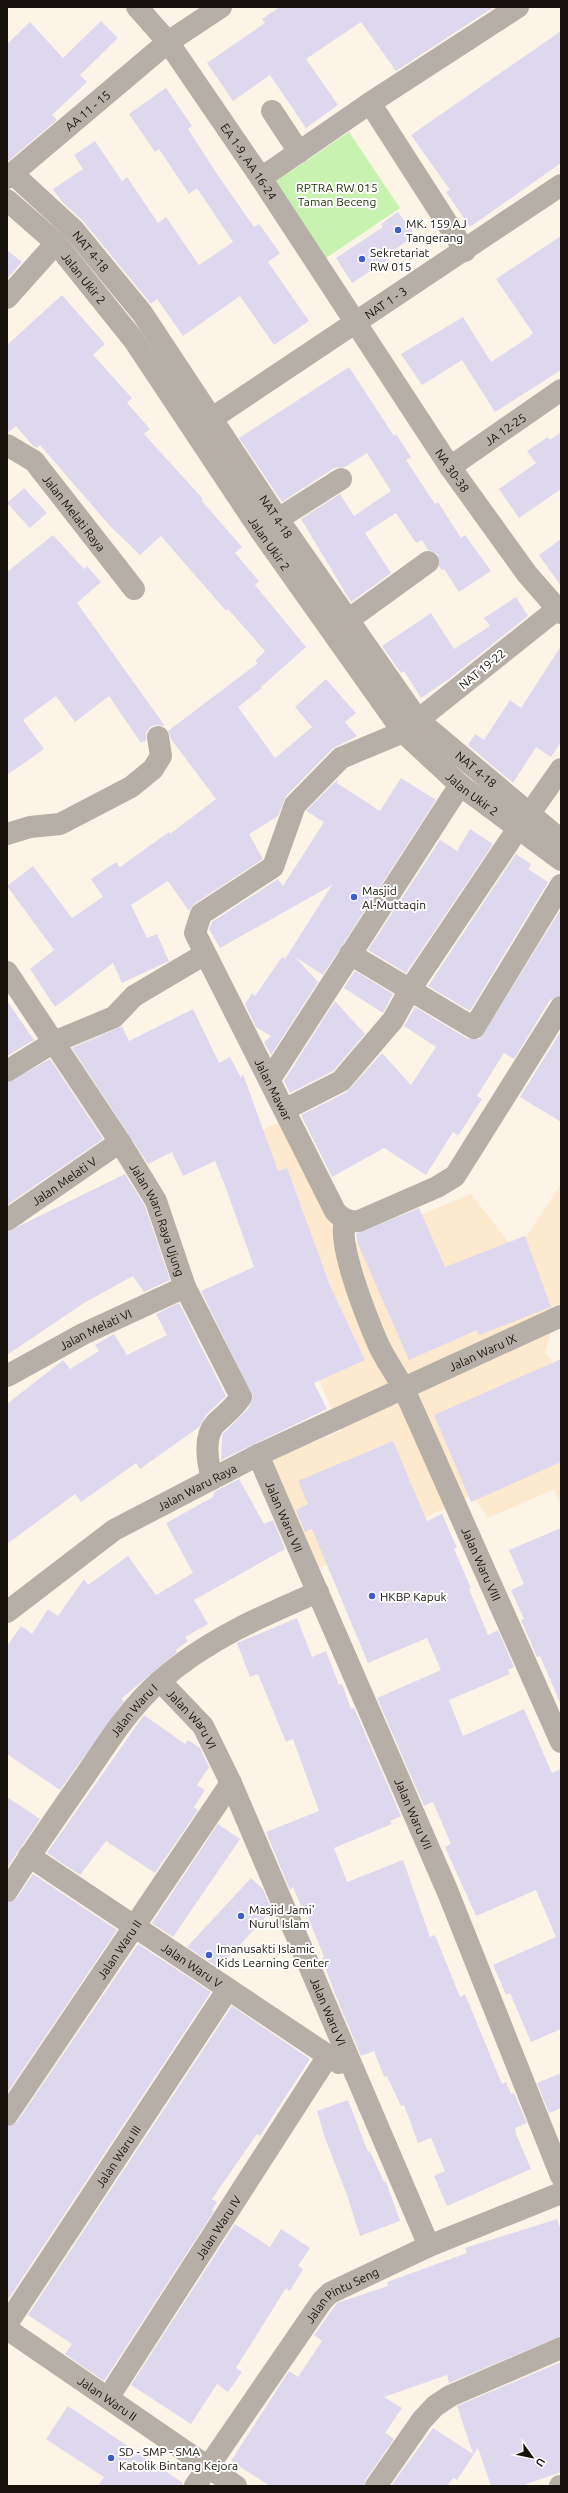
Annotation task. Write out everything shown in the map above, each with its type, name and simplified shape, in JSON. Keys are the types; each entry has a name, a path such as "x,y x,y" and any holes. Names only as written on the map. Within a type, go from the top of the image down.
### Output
{"street":[{"name":"EA 1-9, AA 16-24","path":"137,7 168,42 261,178 355,321"},
{"name":"AA 11 - 15","path":"10,176 168,42 221,7"},
{"path":"261,178 370,103 518,7"},
{"path":"370,103 465,251"},
{"path":"272,111 299,152"},
{"name":"NAT 4-18","path":"10,176 73,229 142,313 211,420 348,620 411,726 523,821 561,840"},
{"name":"NAT 1 - 3","path":"211,420 355,321 465,251 561,185"},
{"name":"Jalan Ukir 2","path":"7,200 56,243 133,339 260,530 411,726 460,785 523,821 561,860"},
{"path":"7,298 56,243"},
{"name":"NA 30-38","path":"355,321 450,467 527,574 559,609"},
{"name":"JA 12-25","path":"450,467 561,390"},
{"name":"Jalan Melati Raya","path":"7,445 34,461 134,589"},
{"path":"278,519 341,479"},
{"path":"348,620 428,562"},
{"name":"NAT 19-22","path":"205,954 195,933 202,914 273,867 295,805 341,758 411,726 559,609"},
{"path":"7,834 30,827 60,824 131,787 153,769 161,756 158,737"},
{"path":"286,1109 341,1081 393,1020 411,988 523,821 561,769"},
{"path":"270,1079 460,785"},
{"path":"350,954 411,988 474,1028 561,885"},
{"path":"7,1072 54,1042 114,1017 134,996 205,954"},
{"name":"Jalan Mawar","path":"205,954 286,1109 335,1211 345,1220"},
{"name":"Jalan Waru Raya Ujung","path":"7,972 120,1142 156,1201 185,1287 241,1397 236,1404 213,1426 208,1444 208,1461 212,1479"},
{"path":"403,1387 378,1345 350,1268 342,1230 345,1220 359,1221 437,1187 455,1176 561,1007"},
{"name":"Jalan Melati V","path":"7,1220 120,1142"},
{"name":"Jalan Melati VI","path":"7,1376 83,1334 185,1287"},
{"name":"Jalan Waru IX","path":"403,1387 561,1316"},
{"name":"Jalan Waru Raya","path":"7,1612 114,1530 258,1455 403,1387"},
{"name":"Jalan Waru VIII","path":"403,1387 561,1742"},
{"name":"Jalan Waru VII","path":"258,1455 447,1890 561,2176"},
{"name":"Jalan Waru I","path":"7,1891 29,1856 134,1706 160,1681 183,1663 240,1627 318,1592"},
{"name":"Jalan Waru VI","path":"160,1681 203,1726 231,1783 429,2246"},
{"name":"Jalan Waru II","path":"7,2115 133,1925 231,1783"},
{"name":"Jalan Waru V","path":"29,1856 355,2074"},
{"name":"Jalan Waru III","path":"7,2324 228,1989"},
{"name":"Jalan Waru IV","path":"108,2398 328,2056"},
{"name":"Jalan Pintu Seng","path":"196,2486 322,2301 340,2286 429,2246 561,2192"},
{"name":"Jalan Waru II","path":"7,2329 236,2486"},
{"path":"376,2486 435,2406 450,2396 561,2348"}],"shaded area":[{"path":"281,1121 349,1245 471,1194 516,1252 561,1184 561,1298 545,1353 561,1370 561,1505 554,1489 488,1518 472,1495 318,1569 268,1460 342,1431 215,1154"}],"green space":[{"name":"RPTRA RW 015 Taman Beceng","path":"349,132 400,208 326,258 275,182"}],"building":[{"path":"280,7 494,7 396,71 361,22 306,59 338,105 306,128 270,75 233,101 207,63 265,23 262,19"},
{"path":"101,21 118,38 80,75 87,82 52,115 57,120 7,162 7,44 30,22 63,58"},
{"path":"561,31 561,163 470,227 446,192 450,190 411,135"},
{"path":"166,88 192,126 188,129 217,174 254,227 259,224 280,253 268,262 309,321 274,345 240,296 183,336 157,299 151,304 83,221 62,202 53,189 83,169 74,155 95,141 122,181 127,177 158,223 166,217 199,265 233,242 197,188 189,194 159,149 155,152 129,114"},
{"path":"398,212 415,235 385,257 387,260 352,283 336,258 383,227 381,224"},
{"path":"561,236 561,370 495,412 462,360 422,385 401,354 463,317 491,362 533,333 496,279"},
{"path":"7,250 22,262 7,279"},
{"path":"62,295 105,344 93,355 132,398 127,403 150,429 144,434 203,499 201,500 242,547 235,553 259,581 255,585 306,647 261,687 262,688 238,707 275,758 312,727 295,707 326,679 356,713 345,722 357,736 332,749 286,796 278,816 249,834 263,859 194,904 189,911 168,881 131,905 147,938 157,934 169,961 122,983 113,963 55,1007 30,969 54,950 7,886 33,866 72,918 103,897 91,879 116,862 120,867 169,832 170,834 216,799 171,739 168,731 258,663 255,661 265,651 228,609 226,611 161,536 140,555 110,526 40,445 37,448 33,446 16,426 7,433 7,345"},
{"path":"349,367 394,436 396,434 411,457 406,460 435,504 438,502 461,538 465,535 491,571 459,592 444,569 442,570 439,567 438,554 428,550 422,540 416,543 396,513 365,533 391,573 351,602 301,519 340,494 354,516 391,491 367,453 345,467 334,468 282,502 239,438"},
{"path":"561,432 561,489 519,518 499,489 536,463 527,451 548,437 550,440"},
{"path":"24,488 47,513 30,528 7,503"},
{"path":"53,535 84,569 87,566 101,582 77,603 165,726 156,725 150,727 146,733 146,740 141,743 109,696 75,722 56,696 23,720 44,749 7,775 7,572"},
{"path":"561,539 561,586 539,555"},
{"path":"516,597 528,616 449,679 421,698 404,671 401,673 382,646 431,613 454,649 490,626 484,618"},
{"path":"561,646 561,742 551,757 536,747 513,783 468,745 475,734 484,740 510,700 521,708"},
{"path":"401,778 436,800 323,975 295,957 318,982 271,1055 264,1042 271,1036 256,1027 245,1004 252,993 255,996 282,957 285,959 332,885 220,948 209,929 212,922 278,879 283,886 324,822 306,811 338,779 337,783 380,811"},
{"path":"470,829 493,844 406,973 368,950 440,840 457,851"},
{"path":"516,854 531,864 528,869 548,882 470,1011 428,986"},
{"path":"561,909 561,995 550,1000 514,1059 504,1053 477,1096 482,1099 458,1136 453,1132 426,1175 384,1148 332,1177 301,1115 347,1092 382,1053 411,1085 436,1047 404,1026 415,1007 468,1039 480,1039"},
{"path":"355,971 393,994 383,1013 344,988"},
{"path":"7,1001 34,1040 7,1056"},
{"path":"335,1001 365,1034 333,1071 290,1093 284,1081"},
{"path":"193,1009 219,1063 230,1057 241,1078 243,1074 278,1171 287,1168 330,1286 365,1360 314,1383 327,1409 221,1460 222,1435 248,1409 253,1397 201,1291 254,1267 224,1183 215,1161 183,1176 172,1152 148,1164 72,1048 122,1026 129,1041"},
{"path":"561,1031 561,1122 520,1097"},
{"path":"50,1059 103,1139 7,1205 7,1083"},
{"path":"125,1174 145,1206 170,1280 144,1292 133,1276 84,1303 7,1355 7,1232"},
{"path":"419,1208 445,1267 525,1236 551,1307 479,1335 477,1330 409,1360 358,1244 356,1234"},
{"path":"179,1303 226,1396 206,1415 199,1427 140,1469 136,1463 81,1502 75,1494 7,1544 7,1404 63,1360 70,1369 99,1351 95,1345 114,1334 127,1355 167,1335 156,1314"},
{"path":"561,1359 561,1462 471,1502 434,1415"},
{"path":"393,1441 427,1521 442,1514 457,1548 454,1549 471,1588 469,1589 488,1635 498,1630 514,1667 508,1670 510,1674 449,1700 463,1736 524,1709 552,1773 561,1769 561,2029 531,2042 510,1993 506,1995 493,1965 556,1937 536,1890 476,1916 445,1847 451,1844 433,1802 424,1806 377,1698 441,1670 427,1638 368,1663 312,1529 305,1532 296,1510 308,1504 298,1481"},
{"path":"239,1479 264,1524 273,1520 285,1549 194,1600 208,1624 185,1637 188,1641 176,1650 177,1652 121,1699 124,1701 60,1790 7,1754 7,1646 21,1626 32,1634 48,1609 58,1616 84,1579 88,1585 128,1556 156,1595 193,1573 166,1523 213,1497 214,1492"},
{"path":"561,1528 561,1705 540,1656 537,1657 521,1620 524,1619 511,1590 524,1584 509,1550"},
{"path":"297,1618 312,1657 326,1651 339,1685 342,1684 351,1709 354,1708 401,1816 390,1821 392,1824 334,1848 347,1882 403,1860 430,1937 435,1935 460,1997 465,1994 502,2084 506,2082 511,2094 514,2093 527,2123 515,2128 516,2134 531,2169 447,2206 434,2176 445,2171 431,2138 418,2143 404,2105 401,2106 387,2076 384,2077 374,2051 361,2056 335,1994 322,1958 324,1957 306,1912 304,1913 293,1887 290,1890 266,1832 319,1811 293,1739 286,1742 258,1674 250,1677 237,1643"},
{"path":"144,1715 185,1744 188,1740 200,1748 209,1767 197,1785 205,1790 194,1807 198,1810 155,1873 106,1841 80,1875 47,1853"},
{"path":"7,1797 40,1819 7,1868"},
{"path":"218,1824 240,1839 173,1937 152,1923"},
{"path":"33,1874 117,1930 7,2093 7,1903 17,1898"},
{"name":"Masjid Jami' Nurul Islam","path":"251,1878 263,1889 272,1910 219,1968 187,1947"},
{"path":"138,1944 211,1992 7,2301 7,2127 17,2122"},
{"path":"232,2006 310,2059 260,2136 257,2134 212,2199 217,2202 212,2210 214,2211 104,2381 65,2354 72,2344 28,2315"},
{"path":"561,2073 561,2108 549,2113 537,2083"},
{"path":"348,2100 368,2152 370,2151 384,2182 386,2182 400,2221 360,2236 347,2195 325,2138 317,2111"},
{"path":"557,2219 561,2230 561,2336 449,2383 447,2375 384,2397 402,2408 385,2433 394,2439 366,2479 364,2486 270,2486 231,2461 289,2371 298,2377 322,2341 314,2335 337,2303 388,2286 387,2282 467,2253 465,2248"},
{"path":"235,2224 270,2247 281,2229 310,2248 298,2266 303,2269 290,2291 286,2288 236,2368 242,2372 228,2392 217,2384 191,2424 131,2385"},
{"path":"561,2362 561,2472 521,2486 491,2486 478,2448 457,2480 453,2478 447,2486 391,2486 433,2428 473,2454 457,2406"},
{"name":"SD - SMP - SMA Katolik Bintang Kejora","path":"68,2406 183,2483 183,2486 98,2486 104,2477 46,2439"}],"place":[{"name":"MK. 159 AJ Tangerang","path":"398,230"},
{"name":"Sekretariat RW 015","path":"362,259"},
{"name":"Masjid Al-Muttaqin","path":"354,897"},
{"name":"HKBP Kapuk","path":"372,1596"},
{"name":"Masjid Jami' Nurul Islam","path":"241,1916"},
{"name":"Imanusakti Islamic Kids Learning Center","path":"209,1955"},
{"name":"SD - SMP - SMA Katolik Bintang Kejora","path":"111,2458"}]}
